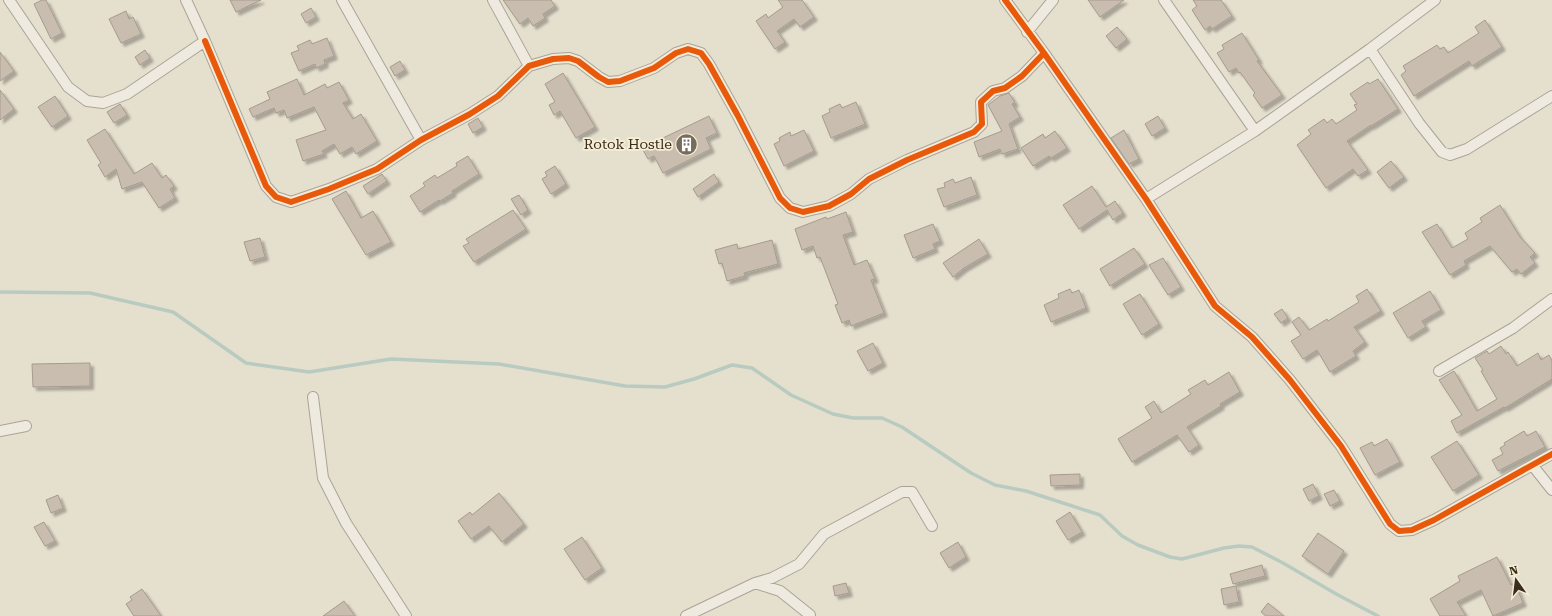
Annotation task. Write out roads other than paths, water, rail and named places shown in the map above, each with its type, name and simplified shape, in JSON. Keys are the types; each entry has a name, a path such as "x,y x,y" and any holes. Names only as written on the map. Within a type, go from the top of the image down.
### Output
{"street":[{"path":"8,0 68,87 88,101 103,103 127,94 205,41"},
{"path":"186,0 205,41 266,186 276,197 290,202 329,189 377,168 421,140 470,114 498,96 529,66 553,59 569,58 578,61 599,78 608,82 620,82 654,68 676,53 688,50 701,53 709,64 738,116 780,198 790,208 803,212 829,206 851,194 869,178 907,160 974,132 982,124 981,102 993,91 1005,88 1022,76 1044,53"},
{"path":"342,0 421,140"},
{"path":"493,0 529,66"},
{"path":"1005,0 1146,199 1215,306 1252,337 1290,380 1341,446 1390,524 1399,531 1412,530 1434,520 1552,454"},
{"path":"1027,32 1053,0"},
{"path":"1164,0 1255,131"},
{"path":"1146,199 1255,131 1370,49 1435,0"},
{"path":"1370,49 1419,123 1442,152 1450,155 1467,149 1552,96"},
{"path":"1438,371 1513,328 1552,299"},
{"path":"313,397 324,478 346,523 406,616"},
{"path":"0,431 26,426"},
{"path":"1533,466 1552,490"},
{"path":"686,616 755,583 772,578 799,564 824,534 902,492 912,492 932,526"},
{"path":"755,583 780,591 810,615"}],"waterway":[{"path":"0,292 90,293 173,312 246,363 309,372 391,359 499,364 625,386 665,387 694,379 732,365 752,368 791,395 833,414 853,418 882,418 902,427 971,473 995,485 1026,491 1100,515 1122,536 1138,545 1170,557 1182,559 1224,548 1239,546 1252,547 1378,616"}],"place":[{"name":"Rotok Hostle","path":"687,144"}]}
